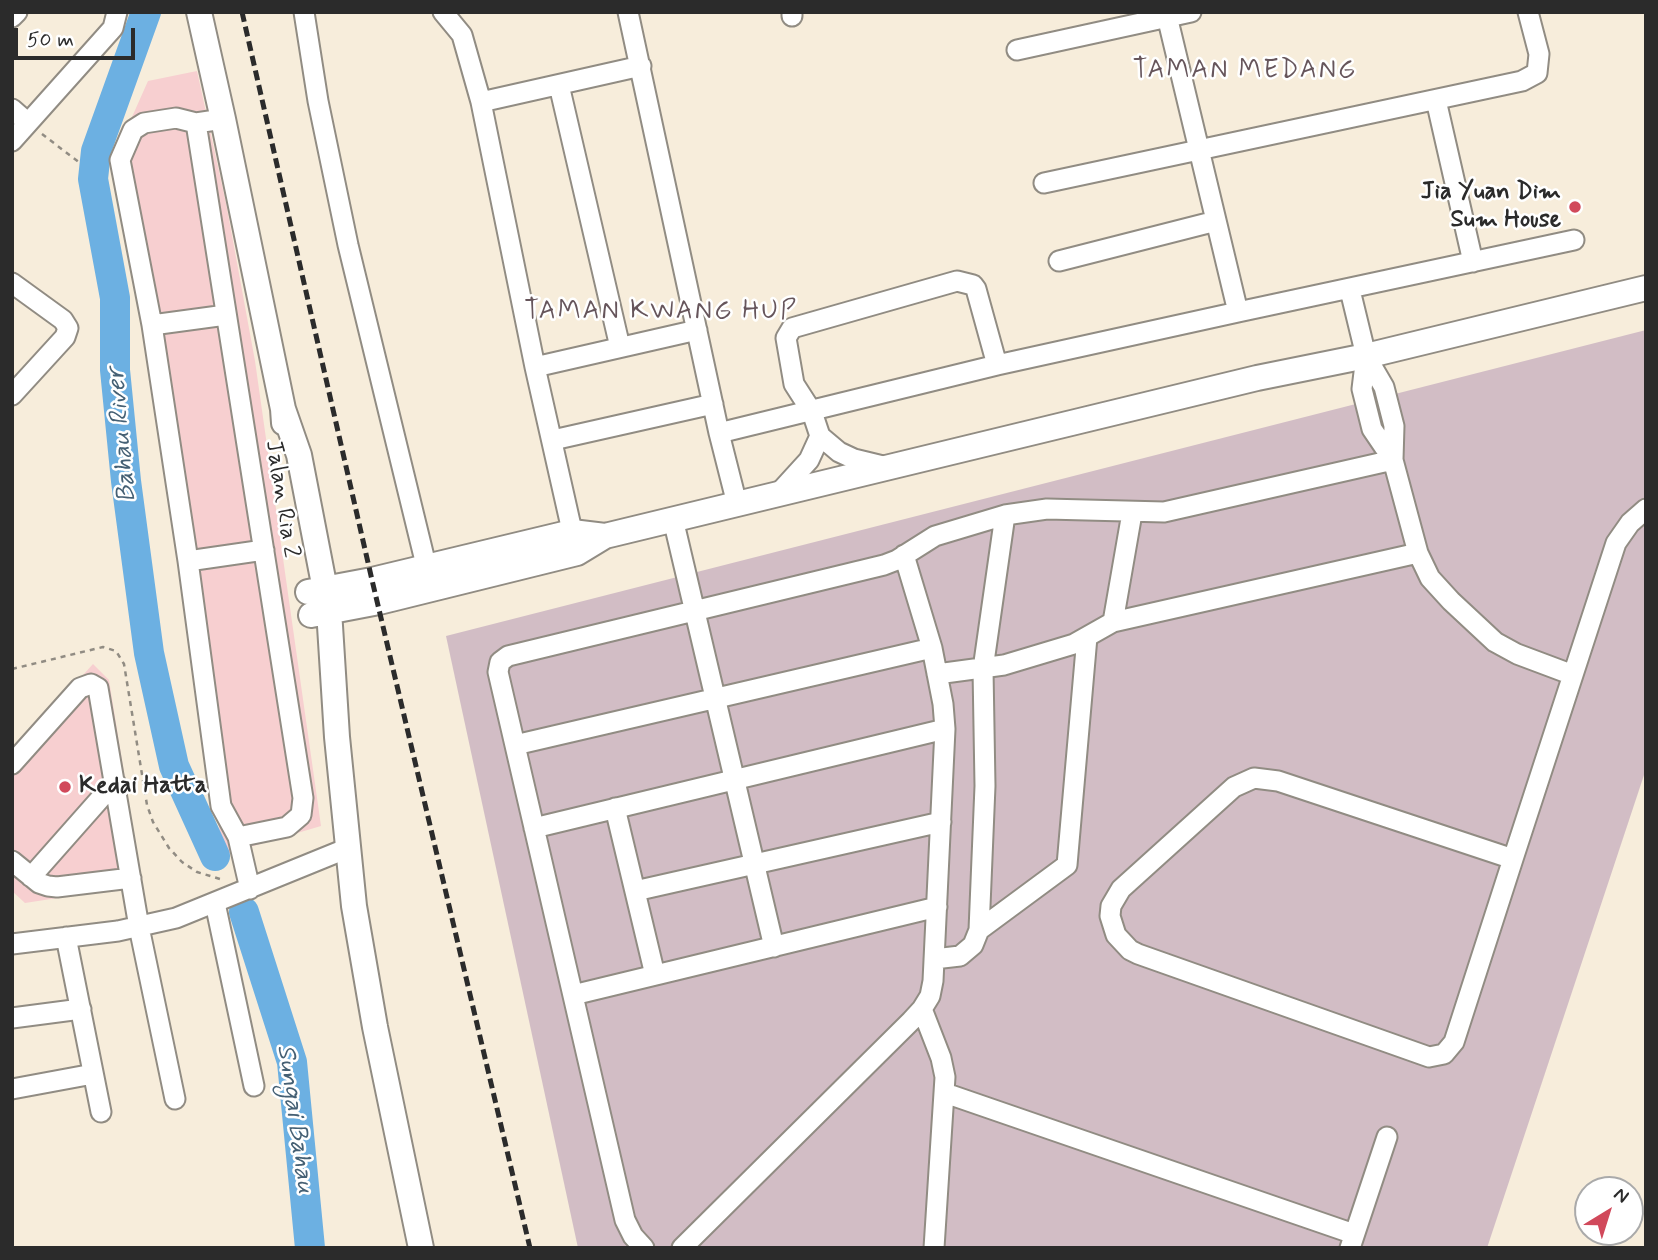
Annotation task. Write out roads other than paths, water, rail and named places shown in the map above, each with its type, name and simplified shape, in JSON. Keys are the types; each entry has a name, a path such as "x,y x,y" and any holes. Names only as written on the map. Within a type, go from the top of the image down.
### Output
{"main road":[{"path":"199,12 283,409 318,601 328,703 337,737 354,906 375,1027 421,1248"},
{"path":"318,601 372,580 426,565 605,536 1257,377 1366,356 1646,288"},
{"path":"318,601 379,602 575,542"}],"street":[{"path":"12,17 17,12"},
{"path":"12,141 113,28 117,12"},
{"path":"304,12 318,101 348,246 426,565"},
{"path":"443,12 462,35 481,102 535,367 575,542"},
{"path":"628,12 719,433 737,504"},
{"path":"1017,50 1167,15 1191,12"},
{"path":"1044,183 1522,81 1537,73 1539,54 1528,12"},
{"path":"1167,15 1238,313"},
{"path":"481,102 641,66"},
{"path":"559,85 620,347"},
{"path":"1436,100 1473,262"},
{"path":"12,109 28,123"},
{"path":"223,119 196,123 176,118 138,126 133,130 120,160 152,326 188,561 221,806 238,837 250,889"},
{"name":"Jalan Ria 2","path":"196,123 303,807 301,815 287,827 238,837"},
{"path":"1059,261 1216,221"},
{"path":"719,433 997,365 1574,240"},
{"path":"888,467 854,459 839,452 820,436 812,412 794,384 786,338 792,328 957,281 973,285 976,289 997,365"},
{"path":"12,283 63,320 68,328 65,337 15,387"},
{"path":"1350,290 1366,356 1362,389 1372,429 1393,460 1418,553 1430,578 1495,642 1517,654 1573,675"},
{"path":"152,326 226,315"},
{"path":"535,367 697,330"},
{"path":"553,440 713,404"},
{"path":"778,494 809,460 820,436"},
{"path":"643,1248 625,1220 498,672 503,658 884,565 935,536 1006,515 1047,509 1164,512 1393,460"},
{"path":"1513,859 1279,781 1254,778 1234,787 1121,889 1111,906 1110,916 1116,934 1130,950 1138,954 1429,1057 1437,1057 1450,1049 1454,1042 1616,542 1630,523 1646,509"},
{"path":"1112,622 1132,513"},
{"path":"934,959 960,956 973,946 979,930 985,786 984,668 1006,515"},
{"path":"673,519 774,947"},
{"path":"188,561 264,550"},
{"path":"937,674 1004,665 1074,644 1112,622 1418,553"},
{"path":"682,1248 922,1009 933,981 945,729 932,648 904,555"},
{"path":"979,930 1067,866 1087,637"},
{"path":"515,745 932,648"},
{"path":"12,764 85,684 91,684 100,692 139,927 175,1099"},
{"path":"534,828 945,729"},
{"path":"31,877 115,782"},
{"path":"615,808 655,975"},
{"path":"635,891 940,822"},
{"path":"12,944 139,927 176,918 348,848"},
{"path":"12,861 39,883 57,887 131,878"},
{"path":"215,903 254,1086"},
{"path":"573,995 937,907"},
{"path":"66,937 101,1112"},
{"path":"12,1018 81,1009"},
{"path":"922,1009 942,1058 946,1093 934,1248"},
{"path":"12,1089 93,1074"},
{"path":"946,1093 1352,1241 1387,1137"}],"waterway":[{"name":"Bahau River","path":"146,12 96,151 93,179 115,298 115,370 126,481 149,653 174,766 215,856"},
{"name":"Sungai Bahau","path":"244,912 292,1062 310,1248"}],"railway":[{"path":"242,12 372,580 530,1248"}],"place":[{"name":"Jia Yuan Dim Sum House","path":"1575,207"},
{"name":"Kedai Hatta","path":"65,787"}],"district":[{"name":"TAMAN MEDANG","path":"1245,72"},
{"name":"TAMAN KWANG HUP","path":"661,313"}]}
